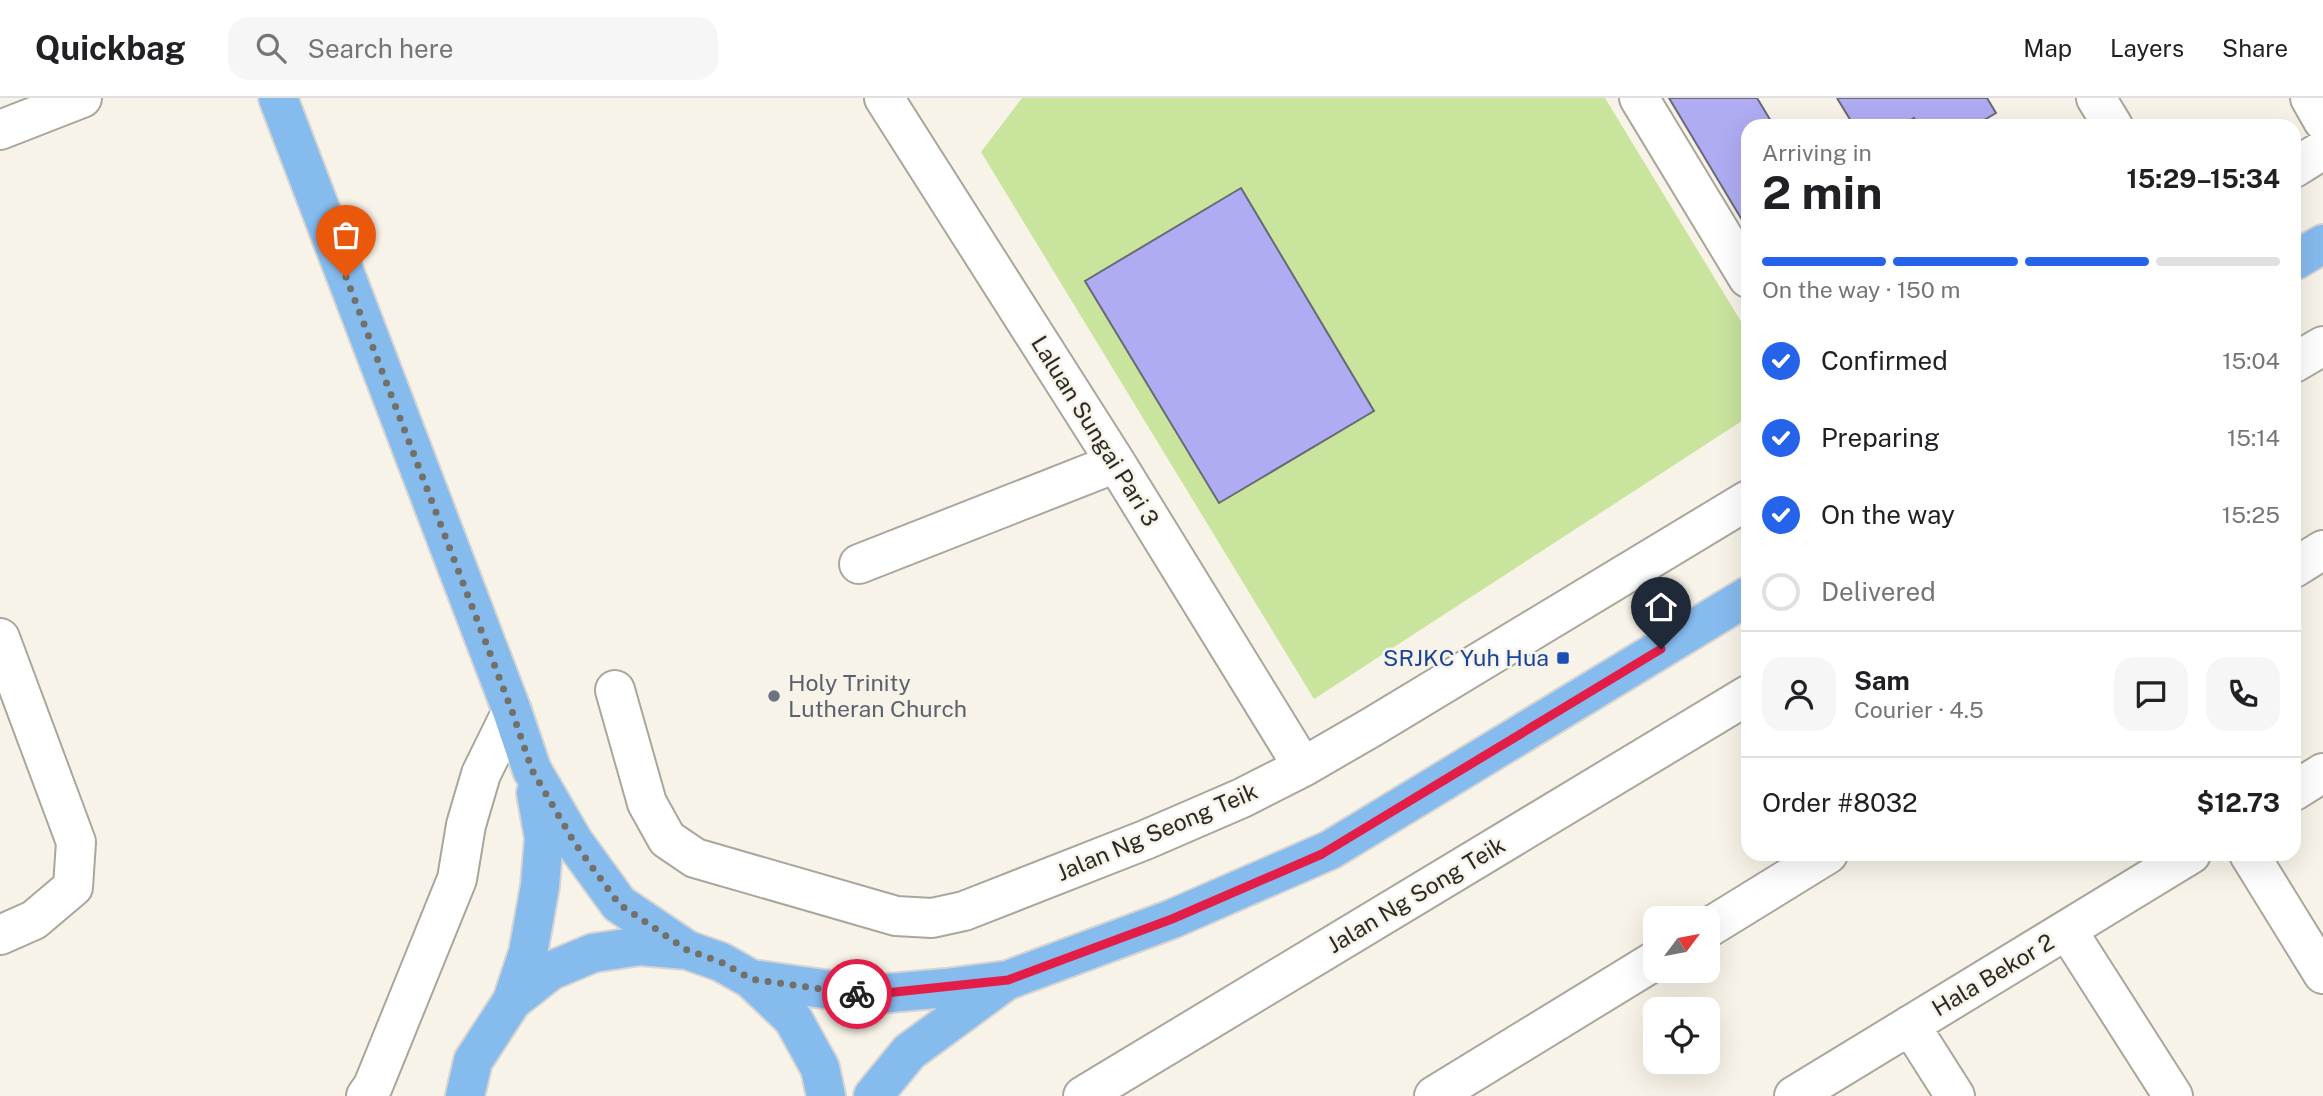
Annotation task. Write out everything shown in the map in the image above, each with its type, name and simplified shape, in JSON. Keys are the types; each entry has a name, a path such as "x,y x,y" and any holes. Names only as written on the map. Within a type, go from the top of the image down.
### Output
{"main road":[{"path":"278,98 512,711 532,770 544,838 528,953 512,1001 469,1078 454,1096"},
{"path":"2301,257 2323,244"},
{"path":"751,979 867,995 1008,980 1172,919 1322,854 1741,600"},
{"path":"532,770 574,842 619,904 687,950"},
{"path":"512,1001 550,971 593,953 640,946 687,950 721,962 751,979 793,1019 820,1068 826,1096"},
{"path":"873,1096 909,1052 1008,980"}],"street":[{"path":"0,130 82,98"},
{"name":"Laluan Sungai Pari 3","path":"884,98 1116,463 1303,767"},
{"path":"1639,98 1741,266"},
{"path":"2096,98 2109,119"},
{"path":"2310,98 2323,121"},
{"path":"2301,164 2323,150"},
{"path":"2301,359 2323,346"},
{"path":"859,564 1116,463"},
{"name":"Jalan Ng Seong Teik","path":"615,690 647,803 667,839 695,859 895,916 932,918 964,911 1242,799 1384,720 1741,504"},
{"path":"2301,564 2323,550"},
{"path":"0,639 76,842 73,887 34,920 0,935"},
{"name":"Jalan Ng Song Teik","path":"1084,1096 1741,699"},
{"path":"366,1096 373,1086 457,879 466,825 481,774 512,711"},
{"path":"2301,787 2323,774"},
{"path":"1720,921 1817,861"},
{"name":"Hala Bekor 2","path":"1794,1096 2180,861"},
{"path":"2253,861 2323,974"},
{"path":"2067,930 2173,1096"},
{"path":"1434,1096 1643,968"},
{"path":"1910,1025 1955,1096"}],"green space":[{"path":"1022,98 1605,98 1741,321 1741,422 1314,699 981,152"}],"building":[{"path":"1669,98 1757,98 1770,119 1741,119 1741,218"},
{"path":"1837,98 1987,98 1996,113 1986,119 1850,119"},
{"path":"1241,188 1374,411 1219,503 1085,281"}],"way so far":[{"path":"346,277 512,711 532,770 574,842 619,904 687,950 721,962 751,979 857,994"}],"place":[{"name":"SRJKC Yuh Hua","path":"1563,658"},
{"name":"Holy Trinity Lutheran Church","path":"774,696"}],"route":[{"path":"857,994 946,988 1008,980 1172,919 1330,850 1661,649"}]}
